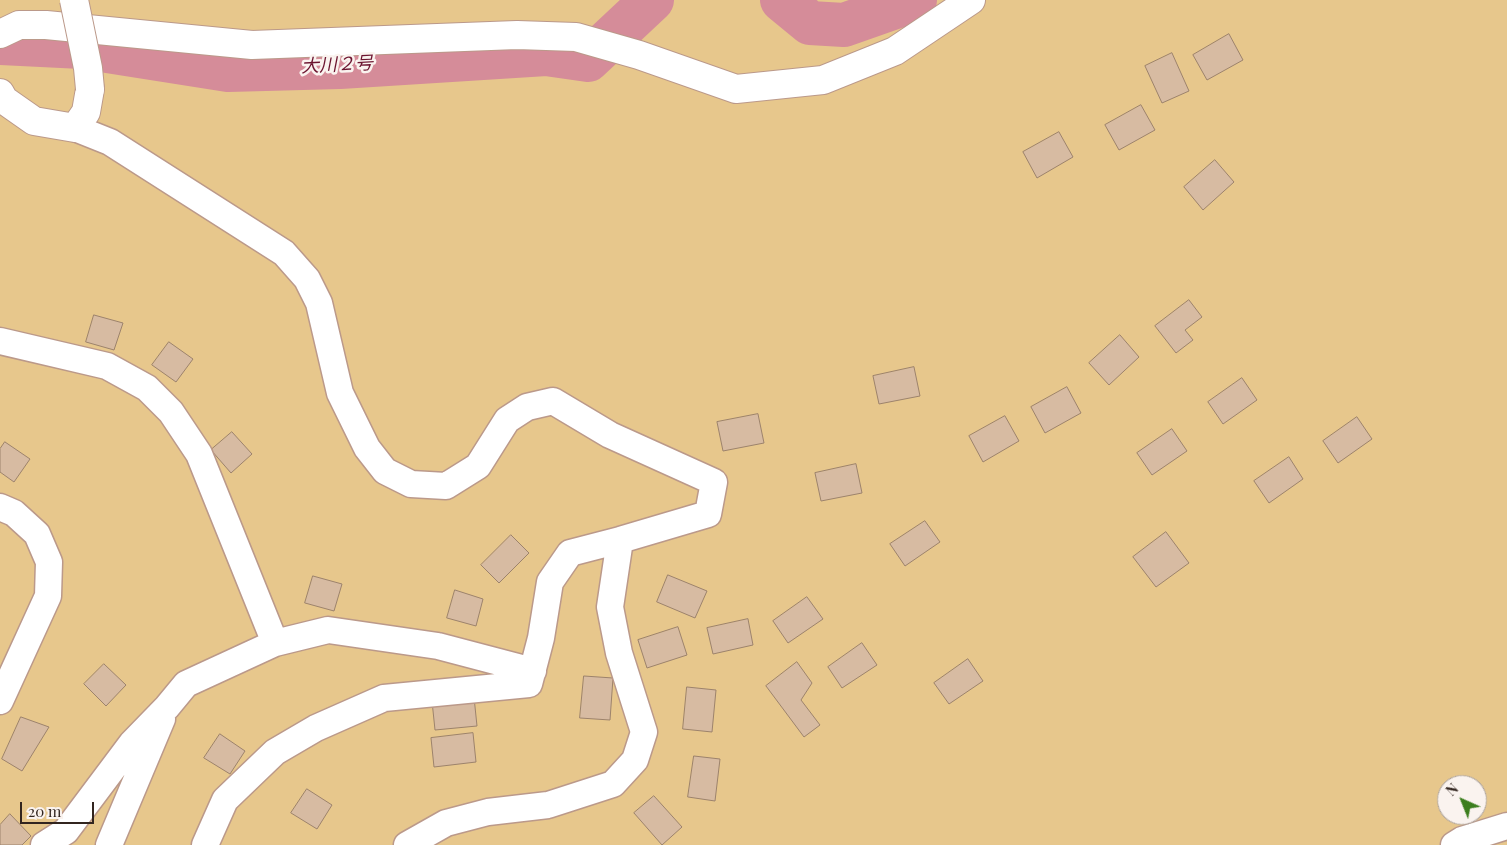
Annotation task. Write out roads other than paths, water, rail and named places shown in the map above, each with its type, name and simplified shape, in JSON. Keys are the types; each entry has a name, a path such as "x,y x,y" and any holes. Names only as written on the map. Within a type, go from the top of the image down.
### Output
{"street":[{"path":"74,0 88,68 90,89 86,112 75,128"},
{"path":"0,33 19,25 46,25 252,45 517,35 576,36 639,55 736,89 823,80 895,51 971,0"},
{"path":"0,93 4,100 34,121 75,128 110,142 284,253 307,279 319,303 340,393 367,448 385,471 411,484 446,486 478,466 506,420 527,407 553,402 610,435 714,482 708,514 570,553 550,582 541,638 529,684 384,698 316,728 275,752 225,800 205,845"},
{"path":"0,341 107,366 147,388 170,412 199,454 275,643"},
{"path":"0,507 14,513 37,534 49,562 48,596 1,699"},
{"path":"407,845 446,823 488,812 548,805 613,784 635,760 644,732 619,654 610,607 620,540"},
{"path":"44,845 66,831 132,743 167,707 186,684 275,643 328,630 438,646 533,671"},
{"path":"109,845 167,707"},
{"path":"1454,845 1462,840 1507,826"}],"waterway":[{"name":"大川２号","path":"0,43 82,47 228,70 340,67 546,54 588,60 652,0"},
{"name":"大川２号","path":"782,0 810,23 844,25 915,0"}]}
